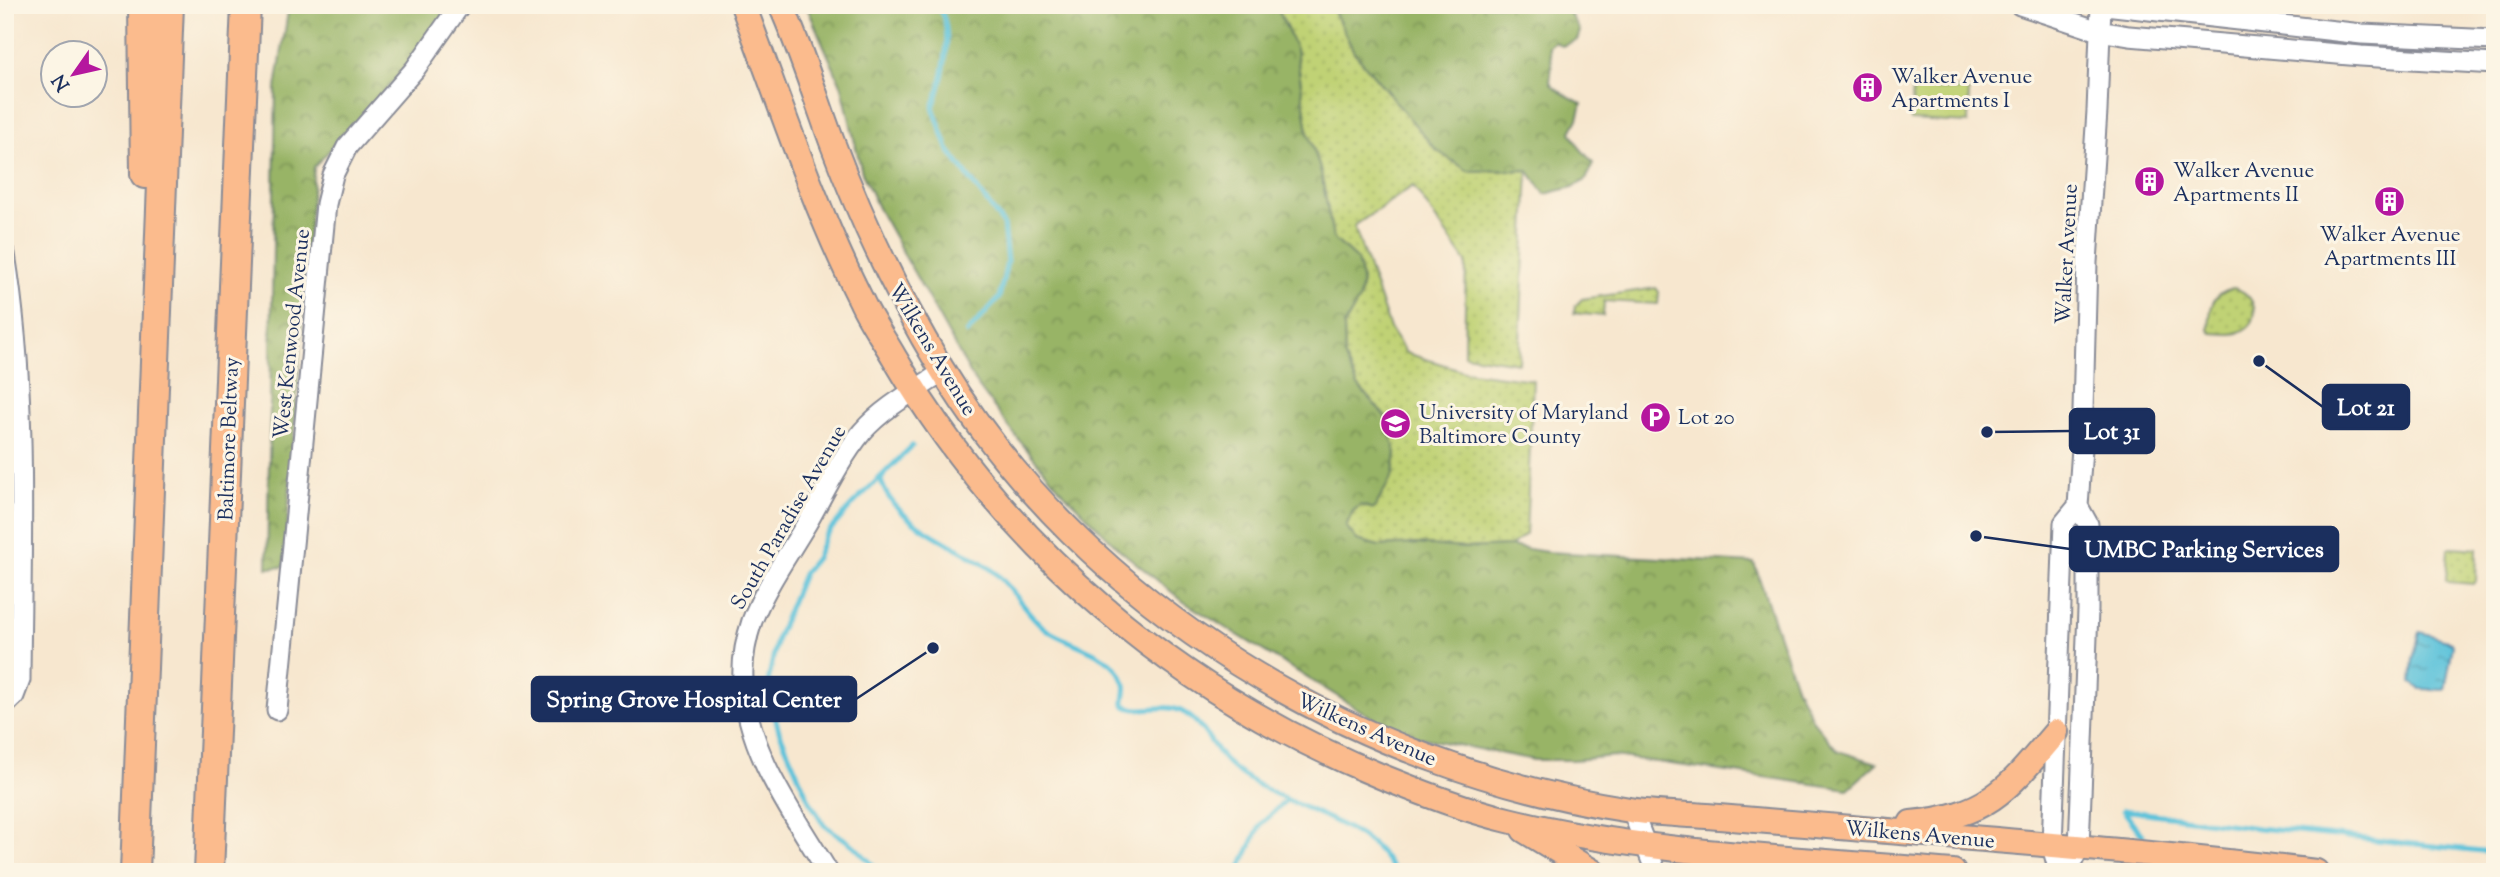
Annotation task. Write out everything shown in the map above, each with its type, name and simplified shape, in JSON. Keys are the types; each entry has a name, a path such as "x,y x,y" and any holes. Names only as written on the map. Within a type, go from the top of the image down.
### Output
{"highway":[{"path":"143,5 152,452"},
{"path":"135,872 169,5"},
{"name":"Baltimore Beltway","path":"209,872 246,5"}],"main road":[{"name":"Wilkens Avenue","path":"743,5 802,161 861,301 914,391 949,442 1035,546 1089,597 1150,645 1220,695 1284,732 1350,763 1427,794 1505,820 1646,846 1953,872"},
{"name":"Wilkens Avenue","path":"781,5 865,224 892,283 943,372 977,421 1061,521 1115,570 1171,617 1239,666 1303,703 1353,727 1435,760 1516,785 1632,810 2210,859 2316,872"},
{"path":"1855,828 1940,820 1966,812 1992,799 2013,783 2056,733"},
{"path":"1505,820 1593,872"},
{"path":"1715,872 1722,866 1756,855"}],"street":[{"name":"West Kenwood Avenue","path":"277,710 326,204 333,175 347,147 415,69 460,5"},
{"path":"2020,5 2099,31 2129,36 2347,55 2495,64"},
{"path":"2103,5 2362,34 2495,40"},
{"name":"Walker Avenue","path":"2067,872 2079,848 2088,610 2088,524 2078,506 2087,262 2097,111 2099,31 2103,5"},
{"path":"5,254 12,296 22,454 20,680 14,696 5,705"},
{"name":"South Paradise Avenue","path":"828,872 773,780 756,744 743,678 744,649 752,620 767,590 852,445 879,416 943,372"},
{"name":"Walker Avenue","path":"2059,872 2052,846 2064,523 2078,506"},
{"path":"1632,810 1656,872"}],"green space":[{"path":"289,5 449,5 430,42 314,167 284,567 267,568 276,88"},
{"path":"806,5 1276,5 1296,49 1308,132 1321,172 1333,238 1357,260 1362,279 1359,300 1344,326 1345,358 1358,386 1385,416 1396,453 1393,475 1374,509 1361,505 1353,511 1346,526 1357,540 1379,546 1510,546 1547,552 1754,563 1796,686 1813,721 1838,751 1877,763 1848,789 1614,756 1534,760 1417,737 1381,723 1184,602 1120,550 1061,490 975,382 878,208 862,173 842,87"},
{"path":"1276,5 1331,5 1354,52 1468,171 1528,170 1519,363 1464,355 1466,262 1413,186 1354,226 1391,331 1406,353 1464,371 1533,380 1526,534 1510,546 1379,546 1357,540 1346,526 1353,511 1361,505 1374,509 1393,475 1396,453 1385,416 1358,386 1345,358 1344,326 1359,300 1362,279 1357,260 1333,238 1321,172 1308,132 1296,49"},
{"path":"1331,5 1565,5 1580,31 1577,40 1562,46 1555,42 1549,46 1552,64 1550,82 1560,92 1582,104 1571,132 1579,147 1593,163 1586,180 1573,187 1545,194 1528,170 1468,171 1436,150 1354,52"},
{"path":"1913,88 1969,90 1968,123 1911,120"},
{"path":"1656,288 1659,292 1658,304 1604,301 1603,316 1574,313 1575,306 1582,299"},
{"path":"2233,288 2247,295 2252,301 2252,322 2248,328 2237,333 2212,333 2209,330 2213,303 2225,290"},
{"path":"2451,547 2477,549 2474,584 2446,580 2448,550"}],"water":[{"path":"2420,632 2447,640 2453,645 2445,690 2421,689 2411,683 2413,659"}],"waterway":[{"path":"936,5 946,26 947,40 943,70 933,107 948,149 1003,224 1007,262 999,298 967,333"},
{"path":"880,872 853,845 824,825 809,800 779,731 767,687 777,638 803,574 816,558 825,536 852,505 912,446"},
{"path":"885,473 881,480 888,496 913,521 992,570 1033,618 1047,630 1112,664 1125,684 1124,705 1138,709 1167,708 1181,711 1197,723 1235,770 1267,790 1335,821 1367,840 1396,872"},
{"path":"1238,872 1261,824 1286,800"},
{"path":"2123,810 2258,828 2492,852"},
{"path":"2123,810 2142,835"}],"place":[{"name":"Walker Avenue Apartments I","path":"1868,88"},
{"name":"Walker Avenue Apartments II","path":"2150,182"},
{"name":"Walker Avenue Apartments III","path":"2390,202"},
{"name":"Lot 21","path":"2259,361"},
{"name":"Lot 20","path":"1655,417"},
{"name":"University of Maryland Baltimore County","path":"1396,424"},
{"name":"Lot 31","path":"1987,432"},
{"name":"UMBC Parking Services","path":"1976,536"},
{"name":"Spring Grove Hospital Center","path":"933,648"}]}
